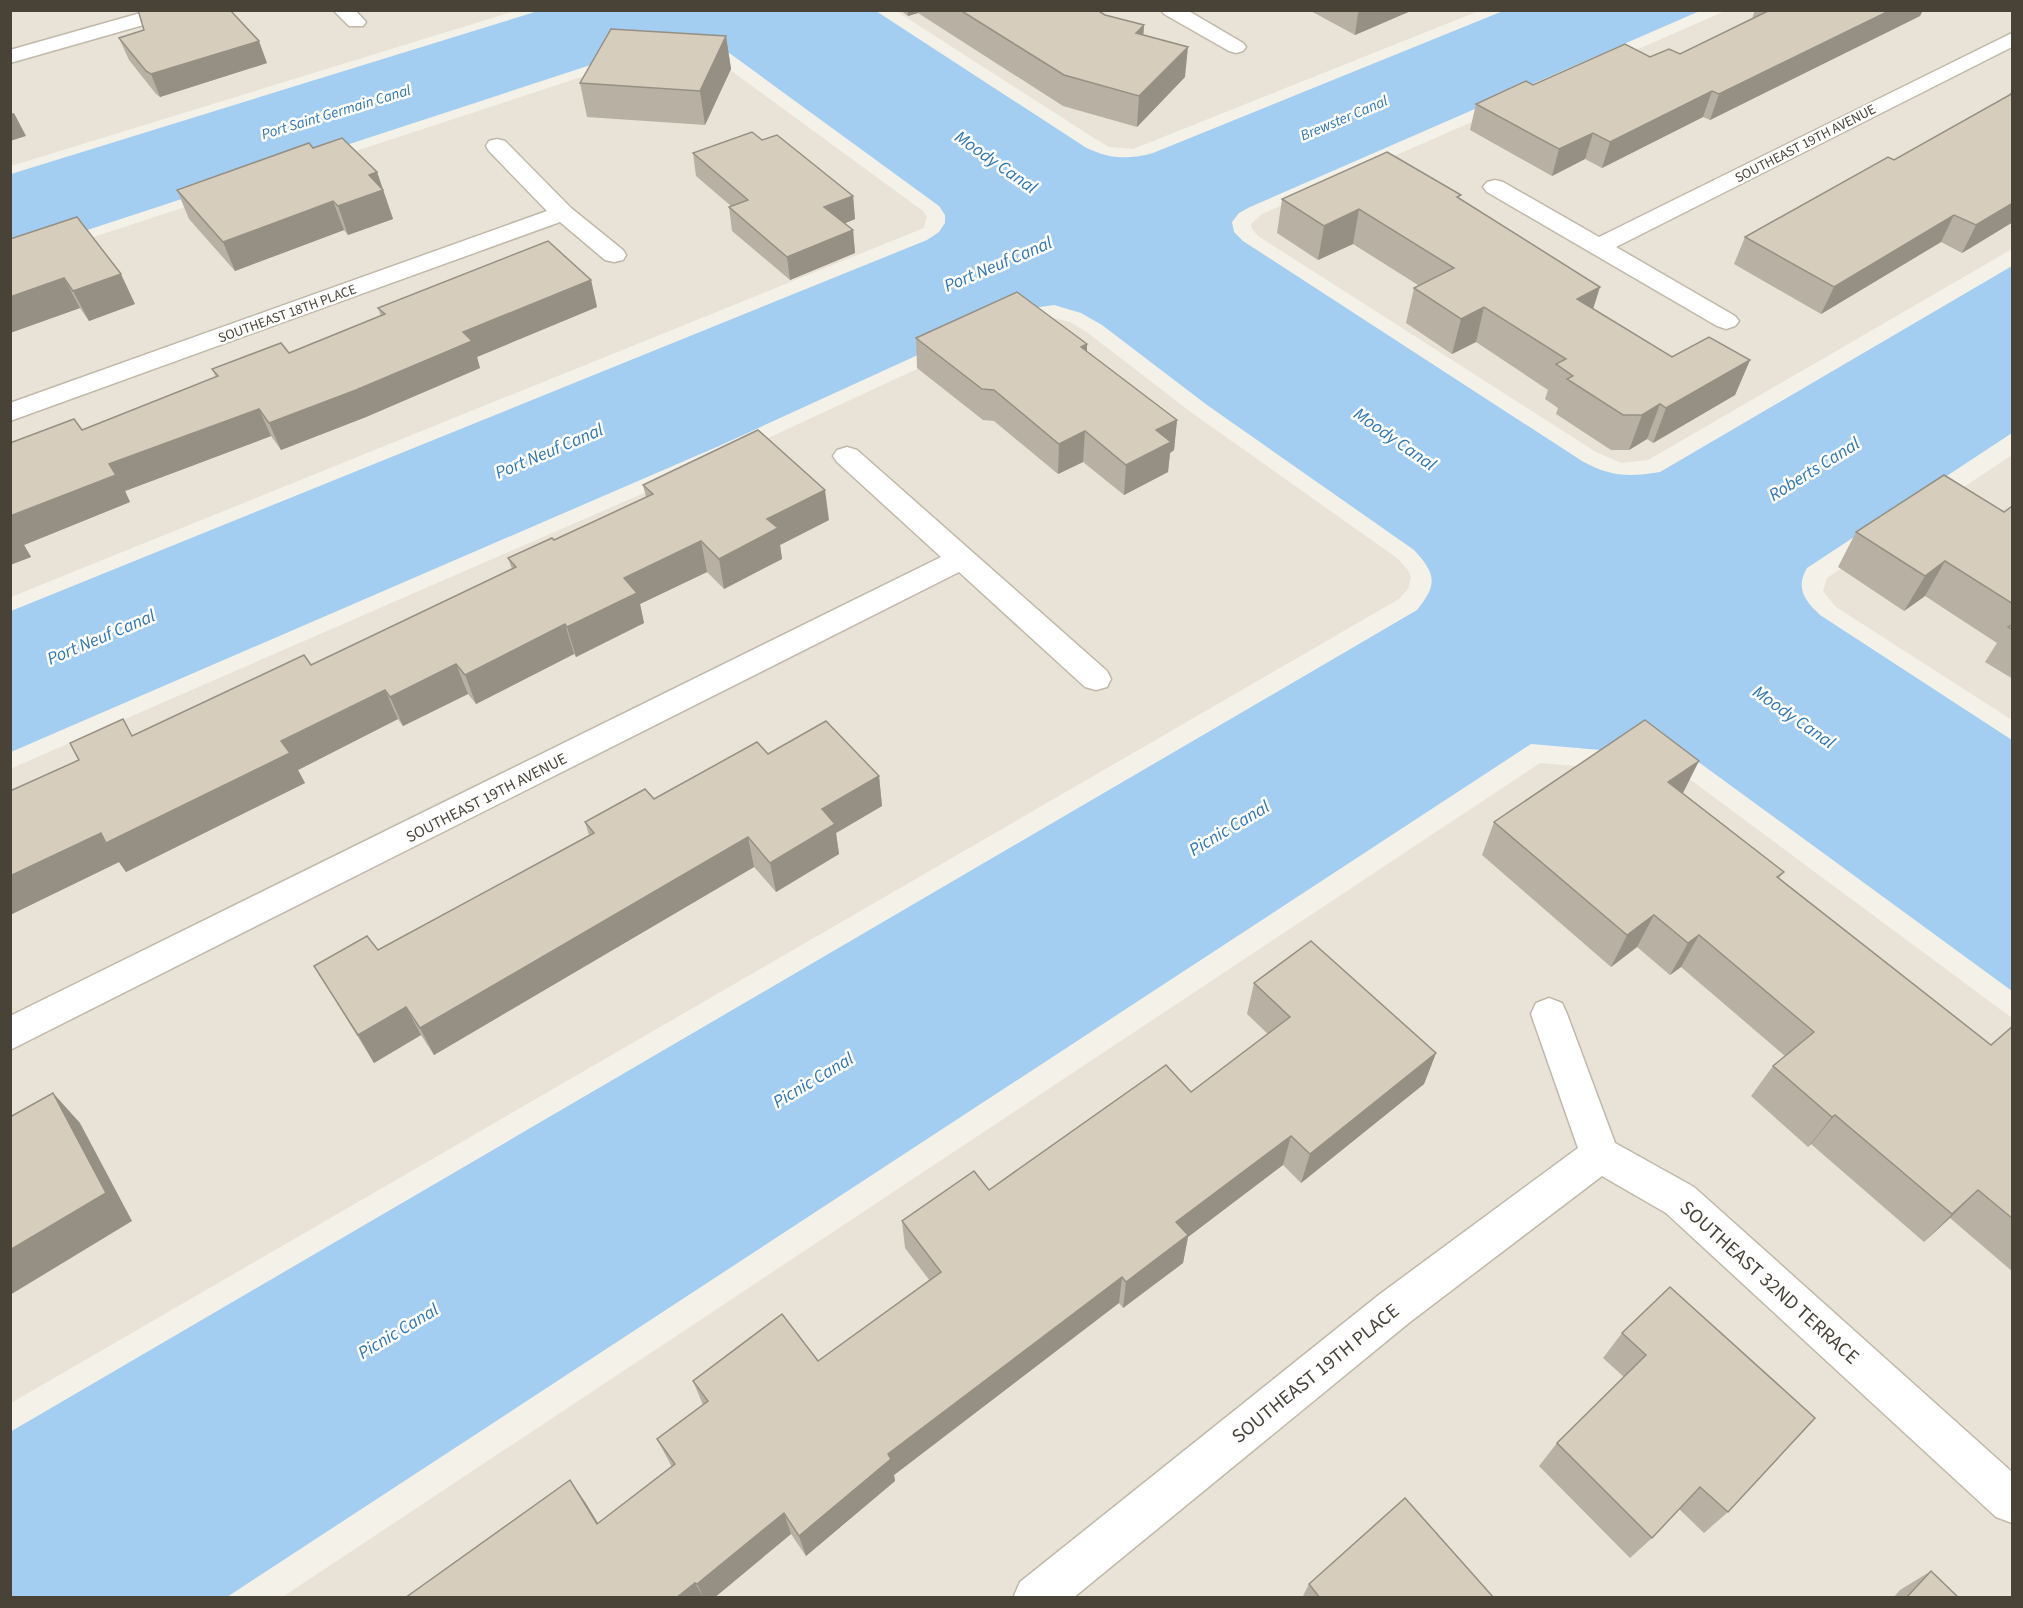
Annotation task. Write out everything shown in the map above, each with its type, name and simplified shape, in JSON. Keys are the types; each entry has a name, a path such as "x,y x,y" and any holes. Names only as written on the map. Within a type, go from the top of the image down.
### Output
{"street":[{"path":"10,57 175,10"},
{"path":"1171,10 1236,47"},
{"name":"SOUTHEAST 19TH AVENUE","path":"1598,248 2013,39"},
{"path":"497,146 563,213 614,255"},
{"path":"1495,187 1726,321"},
{"name":"SOUTHEAST 18TH PLACE","path":"10,413 563,213"},
{"path":"847,456 1096,679"},
{"name":"SOUTHEAST 19TH AVENUE","path":"10,1034 961,559"},
{"path":"1549,1014 1600,1155"},
{"name":"SOUTHEAST 32ND TERRACE","path":"1600,1155 1680,1200 2013,1501"},
{"name":"SOUTHEAST 19TH PLACE","path":"1036,1598 1395,1308 1600,1155"}],"shaded area":[{"path":"11,11 515,11 11,166"},
{"path":"896,11 1479,11 1133,149 1109,147"},
{"path":"1725,11 2012,11 2012,249 1648,460 1621,463 1596,452 1258,236 1252,229 1251,224 1262,214"},
{"path":"670,48 707,53 923,211 927,217 924,228 11,597 11,264"},
{"path":"1050,317 1070,322 1088,333 1192,413 1397,558 1408,570 1411,578 1408,589 1399,599 11,1403 10,769 729,456 1010,326 1031,319"},
{"path":"2012,455 2012,720 1836,607 1823,591 1827,578"},
{"path":"1540,763 1684,775 2012,1018 2012,1597 281,1598"}],"water":[{"path":"1702,10 1250,207 1239,213 1232,222 1234,232 1243,241 1582,461 1611,473 1629,475 1660,472 2012,266 2012,433 1807,568 1803,575 1802,588 1810,605 1820,615 2012,740 2012,991 1693,758 1531,744 227,1597 11,1597 10,1432 1417,610 1428,593 1432,579 1427,566 1414,550 1207,405 1102,325 1081,313 1054,305 1026,309 1001,317 719,446 11,752 11,611 927,240 939,232 945,223 945,215 939,206 721,47 664,41 11,255 11,174 538,11 876,11 1085,147 1110,156 1135,157 1153,153 1503,11"}],"building":[{"path":"138,10 230,10 259,41 151,74 119,38 144,30"},
{"path":"960,10 1097,10 1105,15 1144,25 1136,33 1188,47 1139,96 1064,75"},
{"path":"1770,10 1891,10 1719,94 1712,91 1610,142 1593,133 1559,149 1476,104 1526,81 1533,85 1625,44 1650,57 1669,49 1680,54"},
{"path":"611,29 726,36 700,91 580,83"},
{"path":"2013,93 2013,203 1976,225 1954,215 1834,287 1745,237 1888,157 1894,160"},
{"path":"752,132 762,140 777,135 853,196 824,207 853,230 787,257 729,207 748,200 693,153"},
{"path":"342,138 377,172 369,175 383,190 338,206 333,201 223,242 177,190 309,143 313,148"},
{"path":"1387,152 1461,195 1457,197 1600,287 1577,299 1672,357 1709,337 1750,360 1666,408 1660,404 1642,415 1623,415 1567,379 1573,376 1556,364 1566,359 1484,307 1461,319 1414,288 1454,268 1359,209 1324,226 1282,199"},
{"path":"77,217 121,274 73,291 64,278 10,297 10,239"},
{"path":"548,241 591,280 463,332 472,341 356,390 269,423 259,409 109,464 116,475 10,516 10,443 74,419 82,430 218,376 212,369 281,343 289,353 385,314 378,308"},
{"path":"1017,292 1087,344 1081,347 1177,420 1156,430 1171,442 1126,465 1085,431 1059,444 994,390 982,389 916,338"},
{"path":"758,430 825,490 767,519 778,528 719,559 701,541 624,578 637,593 567,627 565,624 465,675 456,664 390,697 385,690 281,741 290,753 106,843 101,833 10,876 10,791 79,760 70,743 123,719 132,736 304,655 311,665 516,567 508,558 552,538 554,540 653,494 643,485"},
{"path":"1944,475 2004,512 2013,507 2013,604 1945,561 1925,576 1856,532"},
{"path":"1645,720 1699,761 1668,782 1784,872 1777,877 1991,1045 2013,1026 2013,1219 1978,1190 1952,1214 1773,1066 1814,1032 1699,935 1688,943 1654,915 1627,935 1494,822"},
{"path":"826,721 879,776 822,809 835,824 770,863 748,837 420,1028 406,1007 358,1035 314,966 367,936 378,950 594,833 585,822 645,789 654,799 757,742 768,754"},
{"path":"1311,941 1436,1053 1310,1154 1291,1136 1176,1222 1188,1235 1126,1282 1122,1277 888,1454 891,1459 799,1536 784,1513 697,1584 695,1583 676,1598 405,1598 570,1480 597,1524 675,1464 657,1439 708,1401 693,1381 782,1314 818,1361 941,1272 902,1221 974,1171 989,1190 1166,1065 1191,1092 1290,1017 1254,983"},
{"path":"53,1093 106,1193 10,1250 10,1117"},
{"path":"1670,1287 1815,1418 1728,1512 1700,1487 1652,1538 1557,1443 1646,1355 1622,1333"},
{"path":"1405,1498 1494,1598 1320,1598 1309,1584"},
{"path":"1931,1571 1959,1598 1906,1598"}],"water label":[{"name":"Port Saint Germain Canal","path":"336,112"},
{"name":"Brewster Canal","path":"1344,118"},
{"name":"Moody Canal","path":"996,162"},
{"name":"Port Neuf Canal","path":"998,264"},
{"name":"Moody Canal","path":"1395,439"},
{"name":"Port Neuf Canal","path":"549,451"},
{"name":"Roberts Canal","path":"1814,469"},
{"name":"Port Neuf Canal","path":"101,637"},
{"name":"Moody Canal","path":"1794,717"},
{"name":"Picnic Canal","path":"1229,828"},
{"name":"Picnic Canal","path":"813,1080"},
{"name":"Picnic Canal","path":"398,1331"}]}
